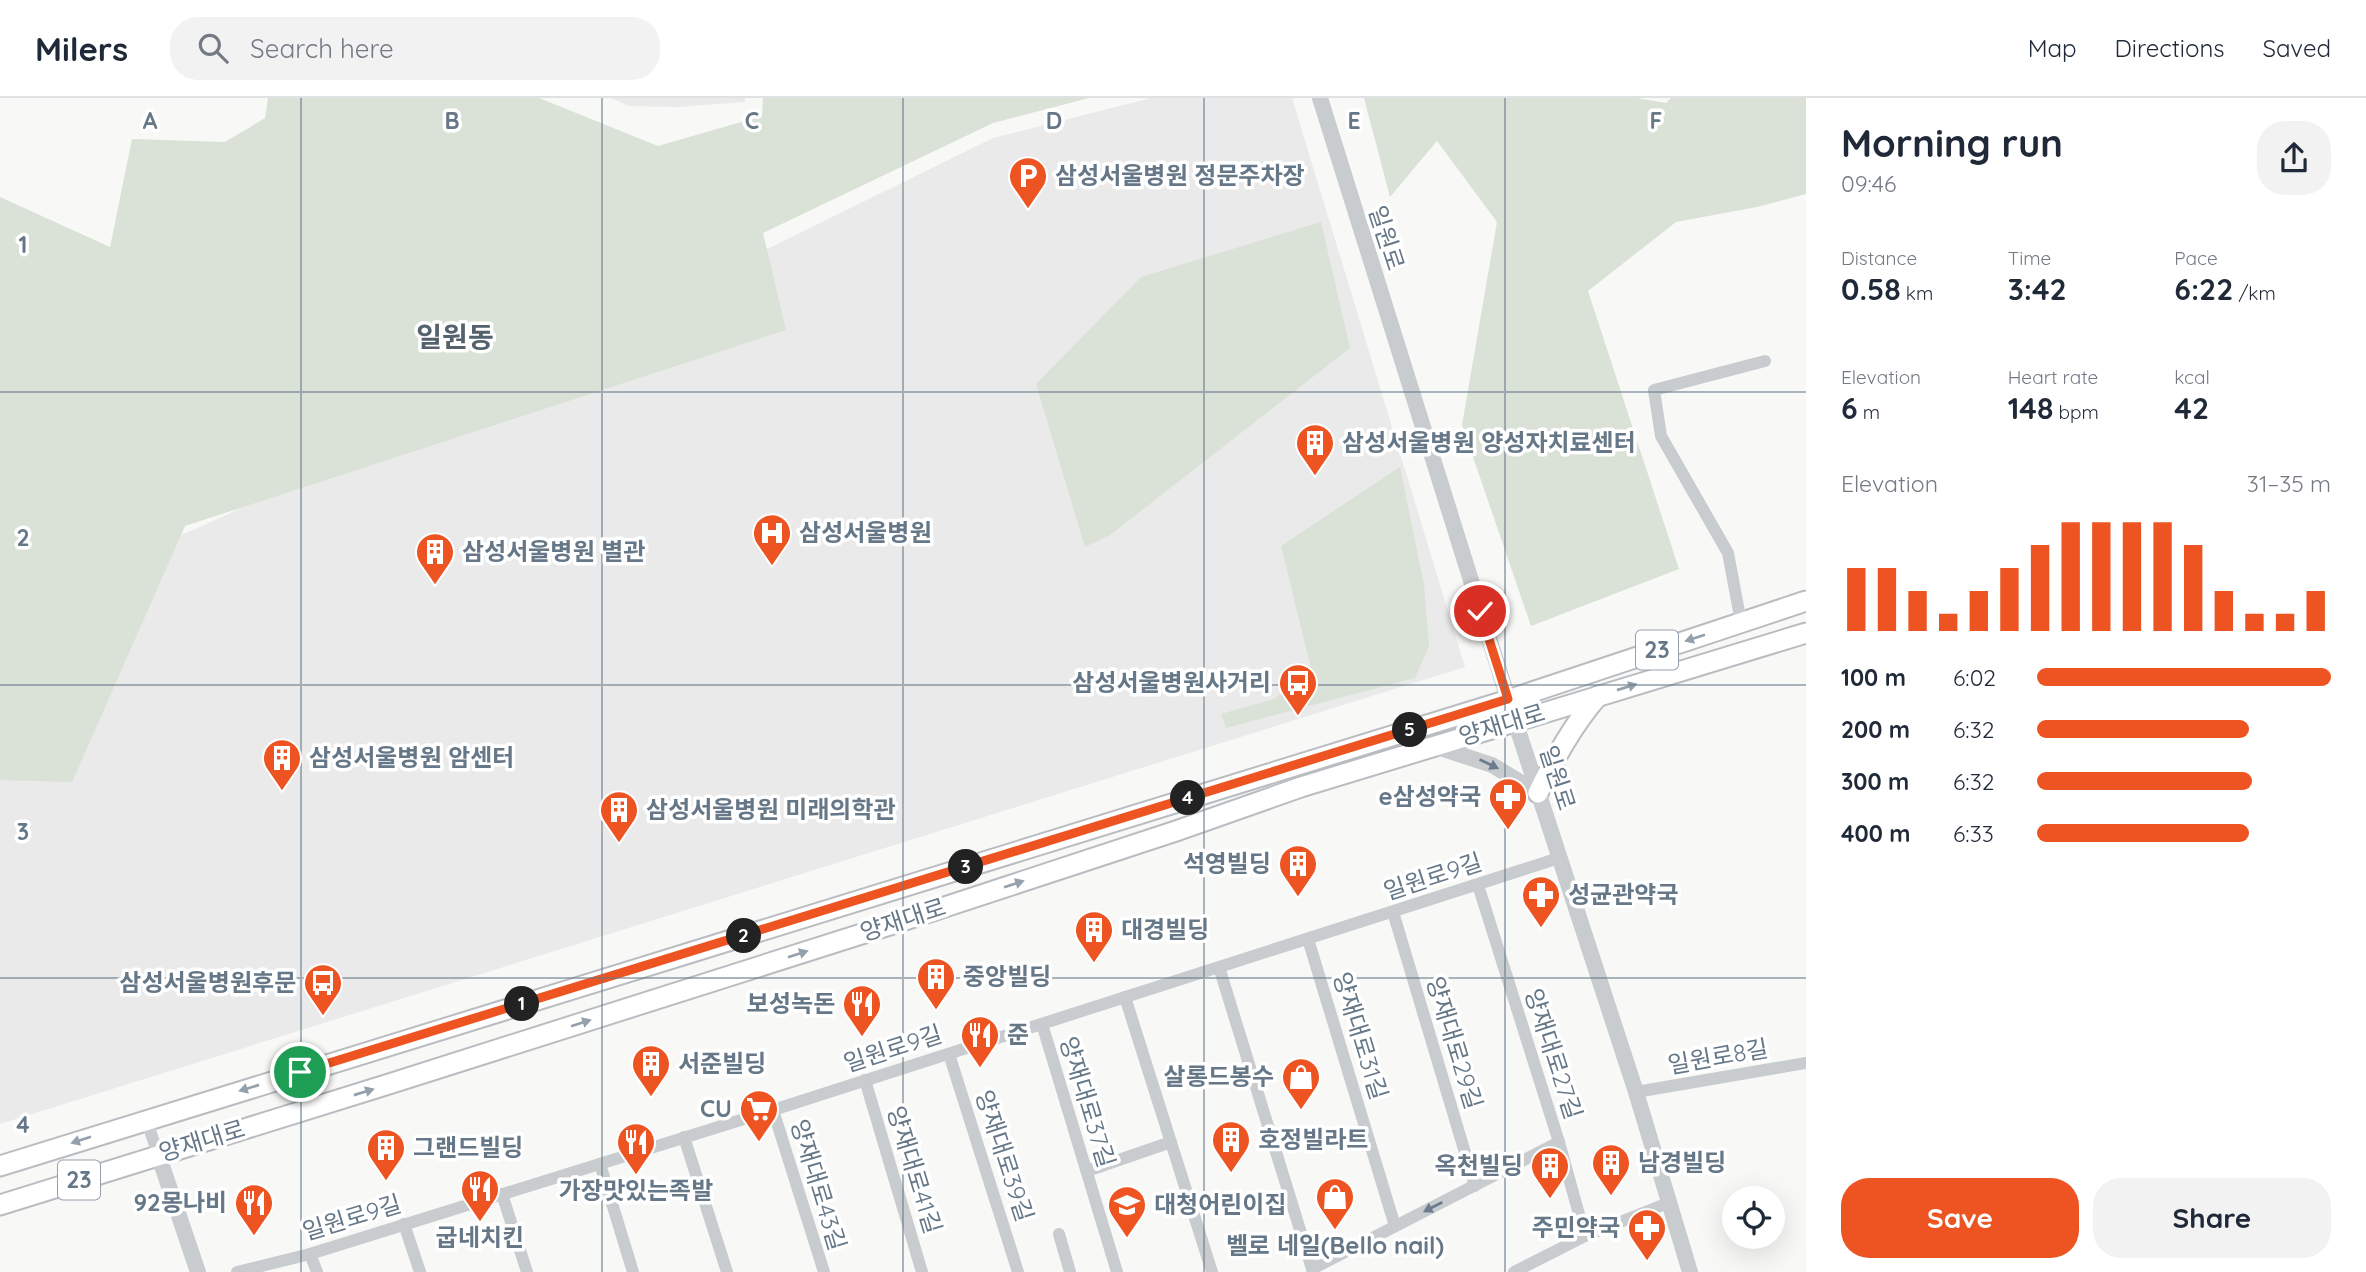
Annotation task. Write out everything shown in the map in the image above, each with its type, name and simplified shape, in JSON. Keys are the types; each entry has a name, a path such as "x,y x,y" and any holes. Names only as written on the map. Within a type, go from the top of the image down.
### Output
{"main road":[{"name":"양재대로","path":"0,1166 1508,699 1806,601"},
{"name":"양재대로","path":"0,1205 893,924 1177,831 1301,787 1806,633"},
{"path":"1538,793 1570,732 1600,695"}],"street":[{"name":"일원로","path":"1320,98 1508,699 1636,1092 1690,1272"},
{"path":"1741,622 1728,553 1661,436 1654,390 1765,361"},
{"path":"1434,746 1448,748 1492,765 1538,793"},
{"name":"일원로9길","path":"237,1272 310,1254 773,1110 1559,858"},
{"name":"양재대로27길","path":"1478,885 1559,1142 1585,1236"},
{"name":"양재대로29길","path":"1393,912 1475,1186"},
{"name":"양재대로31길","path":"1308,939 1395,1226"},
{"path":"1219,967 1313,1270 1559,1142"},
{"path":"1125,997 1212,1272"},
{"name":"양재대로37길","path":"1042,1024 1117,1272"},
{"name":"양재대로39길","path":"949,1054 1018,1272"},
{"name":"일원로8길","path":"1636,1092 1806,1063"},
{"name":"양재대로41길","path":"865,1080 922,1272"},
{"name":"양재대로43길","path":"773,1110 824,1272"},
{"path":"146,1119 198,1272"},
{"path":"684,1137 727,1272"},
{"path":"1087,1171 1171,1142"},
{"path":"600,1164 634,1272"},
{"path":"502,1194 527,1272"},
{"path":"1514,1272 1585,1236 1668,1203"},
{"path":"404,1224 420,1272"},
{"path":"1059,1234 1070,1272"},
{"path":"310,1254 317,1272"}],"shaded area":[{"path":"268,98 539,98 658,146 762,116 763,98 1089,98 993,123 763,233 786,330 185,526 72,782 0,780 0,197 110,247 132,139 225,142 265,118"},
{"path":"610,98 745,98 745,102 677,107 629,106"},
{"name":"삼성서울병원","path":"1151,98 1292,98 1465,667 0,1124 0,615 220,518 993,138"},
{"path":"1364,98 1637,98 1666,103 1671,98 1806,98 1806,194 1757,207 1676,222 1588,291 1679,569 1531,626 1462,425 1497,222 1437,141 1390,197"},
{"path":"1321,222 1350,348 1110,535 1085,547 1036,384 1141,277"},
{"path":"1400,467 1424,585 1429,646 1415,678 1226,728 1221,714 1274,699 1311,668 1281,546"}],"place":[{"name":"삼성서울병원 정문주차장","path":"1028,210"},
{"name":"삼성서울병원 양성자치료센터","path":"1315,477"},
{"name":"삼성서울병원","path":"772,567"},
{"name":"삼성서울병원 별관","path":"435,586"},
{"name":"삼성서울병원사거리","path":"1298,717"},
{"name":"삼성서울병원 암센터","path":"282,792"},
{"name":"e삼성약국","path":"1508,831"},
{"name":"삼성서울병원 미래의학관","path":"619,844"},
{"name":"석영빌딩","path":"1298,898"},
{"name":"성균관약국","path":"1541,929"},
{"name":"대경빌딩","path":"1094,964"},
{"name":"중앙빌딩","path":"936,1011"},
{"name":"삼성서울병원후문","path":"323,1017"},
{"name":"보성녹돈","path":"862,1038"},
{"name":"준","path":"980,1069"},
{"name":"서준빌딩","path":"651,1098"},
{"name":"살롱드봉수","path":"1301,1111"},
{"name":"CU","path":"759,1143"},
{"name":"호정빌라트","path":"1231,1174"},
{"name":"가장맛있는족발","path":"636,1176"},
{"name":"그랜드빌딩","path":"386,1182"},
{"name":"남경빌딩","path":"1611,1197"},
{"name":"옥천빌딩","path":"1550,1200"},
{"name":"굽네치킨","path":"480,1223"},
{"name":"벨로 네일(Bello nail)","path":"1335,1231"},
{"name":"92몽나비","path":"254,1237"},
{"name":"대청어린이집","path":"1127,1239"},
{"name":"주민약국","path":"1647,1262"}],"district":[{"name":"일원동","path":"455,337"}],"route":[{"path":"300,1072 1508,699 1480,611"}]}
